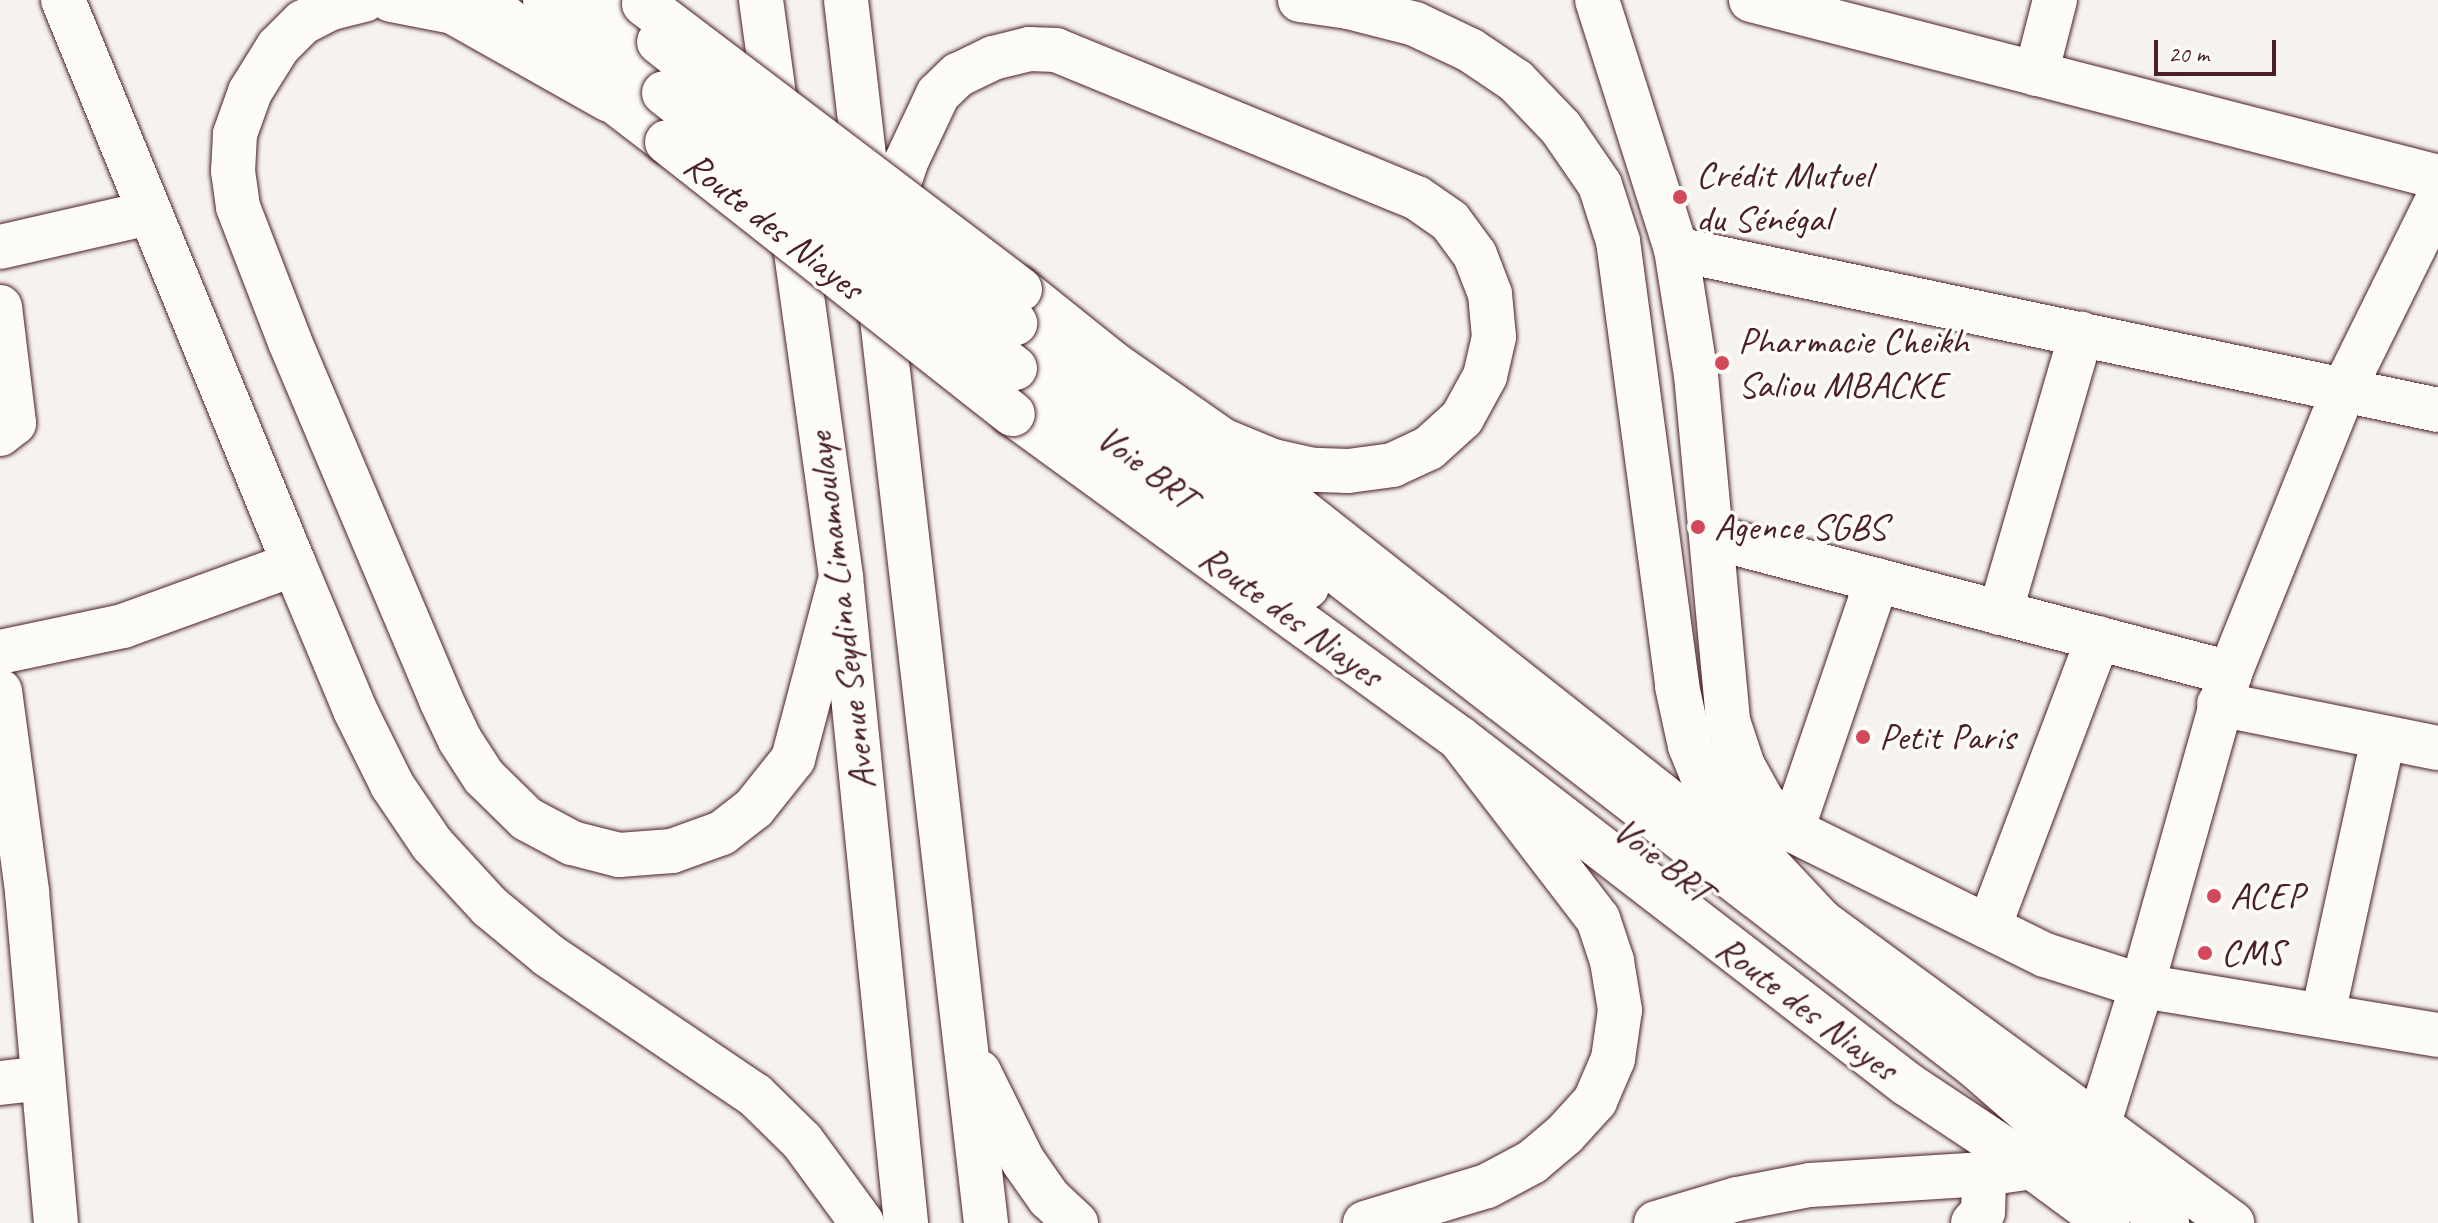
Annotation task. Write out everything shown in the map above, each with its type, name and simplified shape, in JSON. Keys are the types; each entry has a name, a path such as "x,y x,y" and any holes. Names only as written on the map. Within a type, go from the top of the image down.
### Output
{"main road":[{"path":"63,0 355,710 392,785 432,844 490,907 548,955 755,1095 802,1141 862,1223"},
{"path":"364,0 331,8 303,22 278,47 250,92 235,134 233,171 238,207 290,342 441,700 460,740 484,777 527,819 572,843 619,855 672,851 722,833 754,808 793,759 841,577"},
{"path":"391,0 453,12 609,100"},
{"name":"Route des Niayes","path":"482,0 1013,414 1459,738 1907,1084 2066,1147 2232,1223"},
{"name":"Voie BRT","path":"545,0 1015,368 1443,689 1959,1091 2066,1147"},
{"path":"601,0 647,16"},
{"name":"Avenue Seydina Limamoulaye","path":"761,0 841,577 906,1223"},
{"name":"Avenue Seydina Limamoulaye","path":"846,0 986,1223"},
{"path":"1300,0 1348,7 1415,24 1470,50 1516,81 1561,128 1600,185 1618,241 1677,686 1690,746 1708,790 1733,827 1822,922"},
{"path":"1597,0 1676,249 1696,375 1728,721 1743,766 1763,802 1792,830 2045,955 2142,986 2438,1035"},
{"path":"1751,0 2438,177"},
{"path":"2036,74 2055,0"},
{"name":"Route des Niayes","path":"647,16 1017,306 1105,358 1460,633 1822,922 2066,1147 2108,1223"},
{"path":"876,259 906,162 938,94 958,75 993,58 1029,49 1056,50 1417,198 1450,221 1475,255 1490,294 1494,337 1485,376 1462,418 1429,448 1393,465 1348,471 1313,470 1273,461 1222,440 1105,358"},
{"path":"1656,1223 1737,1199 1810,1185 1984,1174 2066,1147 2142,986 2224,688 2344,389 2438,199"},
{"path":"0,247 149,213"},
{"path":"1676,249 2438,410"},
{"name":"Voie BRT","path":"1017,306 1974,1065 2066,1147 2167,1223"},
{"path":"0,307 14,423 0,434"},
{"path":"2000,613 2081,334"},
{"path":"1712,537 2098,638 2224,688 2383,738 2438,748"},
{"path":"0,652 123,626 294,564"},
{"path":"1792,830 1877,580"},
{"path":"1989,927 2098,638"},
{"path":"0,700 13,892 43,1078 56,1223"},
{"path":"1365,1223 1487,1186 1532,1162 1565,1134 1595,1101 1613,1059 1620,1010 1612,961 1598,919 1459,738"},
{"path":"2323,1014 2383,738"},
{"path":"965,1042 1023,1161 1049,1198 1076,1223"},
{"path":"0,1083 43,1078"},
{"path":"1973,1223 1983,1212 1984,1174"}],"place":[{"name":"Crédit Mutuel du Sénégal","path":"1680,197"},
{"name":"Pharmacie Cheikh Saliou MBACKE","path":"1722,363"},
{"name":"Agence SGBS","path":"1698,527"},
{"name":"Petit Paris","path":"1863,737"},
{"name":"ACEP","path":"2214,896"},
{"name":"CMS","path":"2205,953"}]}
